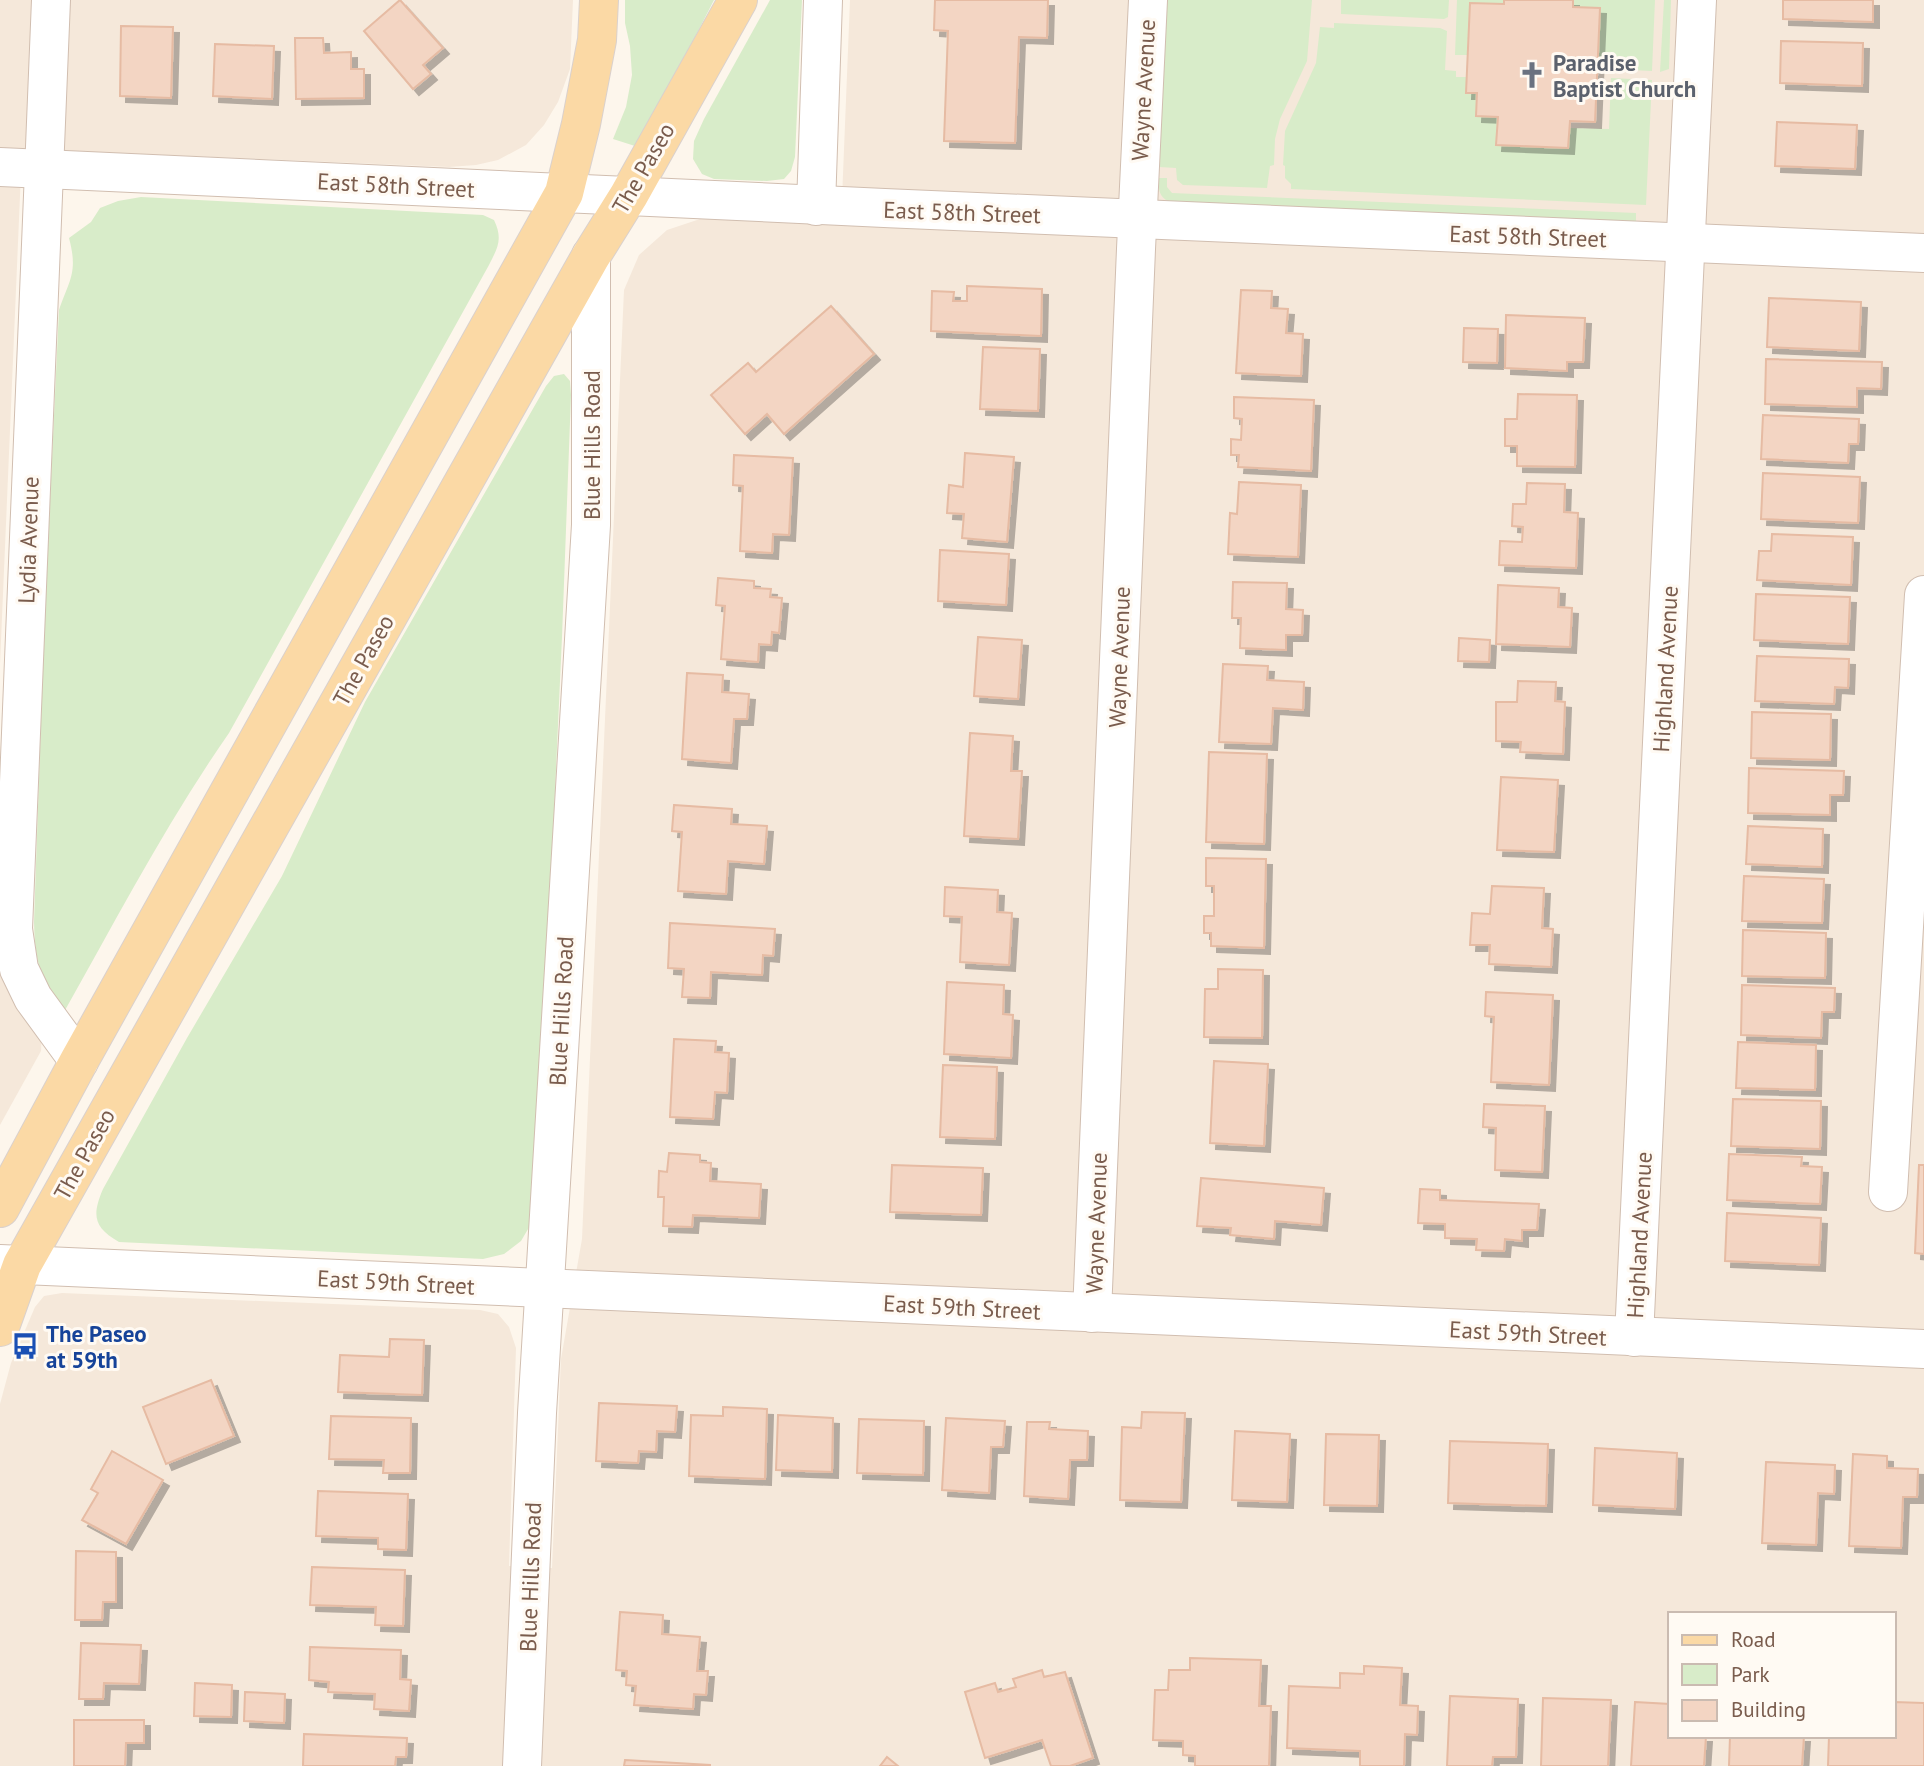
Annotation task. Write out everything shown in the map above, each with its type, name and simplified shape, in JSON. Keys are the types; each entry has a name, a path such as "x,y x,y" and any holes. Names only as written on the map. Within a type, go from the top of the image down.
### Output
{"main road":[{"name":"The Paseo","path":"0,1208 79,1061 564,192 581,124 597,40 599,0"},
{"name":"The Paseo","path":"0,1326 11,1265 591,256 629,195 738,0"}],"street":[{"name":"Lydia Avenue","path":"51,0 13,929 19,969 33,998 79,1061"},
{"path":"816,206 824,0"},
{"name":"Wayne Avenue","path":"1092,1313 1148,0"},
{"name":"Highland Avenue","path":"1634,1337 1697,0"},
{"name":"East 58th Street","path":"0,167 816,206 1924,253"},
{"name":"Blue Hills Road","path":"522,1766 537,1413 591,525 591,256"},
{"path":"1888,1192 1924,595"},
{"name":"East 59th Street","path":"11,1265 1924,1349"}],"shaded area":[{"path":"0,0 573,0 570,69 558,102 544,125 526,145 498,160 449,167 22,149 0,664"},
{"path":"850,0 1924,0 1924,1766 0,1766 0,1404 11,1363 35,1307 44,1296 62,1293 480,1310 498,1314 509,1327 516,1348 509,1566 552,1568 561,1359 582,1239 624,290 639,255 667,230 703,218 841,224"},
{"path":"0,972 42,1033 41,1051 0,1125"}],"green space":[{"path":"625,0 714,0 635,146 613,139 626,107 632,75 625,23"},
{"path":"770,0 802,0 795,157 791,171 784,179 767,181 714,179 702,174 693,159 694,141"},
{"path":"1166,0 1312,0 1307,61 1280,119 1275,139 1274,165 1270,166 1267,188 1183,185 1177,180 1176,168 1159,167"},
{"path":"1341,0 1449,0 1448,17 1444,19 1341,14"},
{"path":"1457,0 1504,0 1504,4 1470,3 1467,55 1455,55"},
{"path":"1573,0 1655,0 1652,71 1612,69 1612,63 1597,62 1573,7"},
{"path":"1664,0 1671,0 1669,69 1660,72"},
{"path":"1334,23 1440,28 1447,31 1445,70 1456,71 1456,77 1466,77 1466,93 1477,93 1476,116 1498,117 1497,144 1569,128 1609,129 1611,78 1652,80 1646,205 1291,189 1291,184 1285,178 1283,165 1285,131 1316,63 1320,27 1334,28"},
{"path":"1159,178 1167,178 1167,187 1172,193 1636,213 1636,223 1172,203 1160,193"},
{"path":"141,197 483,215 494,220 499,238 489,265 229,733 164,836 64,1012 49,990 40,970 34,922 59,310 73,268 69,238 91,222 100,208"},
{"path":"564,374 570,381 571,395 562,637 538,1167 531,1224 521,1241 504,1254 483,1259 119,1242 104,1231 97,1220 97,1206 103,1189 282,876 365,702 546,386 554,376"}],"building":[{"path":"400,0 443,48 423,65 431,74 413,89 364,31"},
{"path":"935,0 1048,0 1047,38 1019,37 1015,143 944,141 948,31 934,30"},
{"name":"Paradise Baptist Church","path":"1504,0 1573,0 1573,7 1600,8 1595,122 1570,121 1568,148 1496,145 1498,117 1476,116 1477,93 1466,93 1470,3 1504,4"},
{"path":"1783,0 1873,0 1873,22 1783,19"},
{"path":"121,26 173,27 171,98 120,96"},
{"path":"295,38 323,38 324,53 351,52 351,69 364,69 364,98 296,99"},
{"path":"1781,41 1863,43 1862,86 1780,83"},
{"path":"215,44 274,46 272,99 213,96"},
{"path":"1777,122 1857,125 1855,169 1775,166"},
{"path":"967,286 1042,289 1041,336 931,331 932,291 954,292 953,301 967,301"},
{"path":"1241,290 1272,291 1271,308 1288,309 1286,333 1303,334 1301,376 1236,373"},
{"path":"1769,298 1861,302 1859,351 1767,347"},
{"path":"831,306 874,354 784,434 767,414 745,434 711,395 748,363 756,372"},
{"path":"1506,315 1585,318 1583,362 1567,362 1567,371 1505,368"},
{"path":"1464,328 1498,329 1497,363 1463,362"},
{"path":"983,347 1040,349 1038,411 980,409"},
{"path":"1766,359 1882,362 1881,389 1857,388 1857,407 1765,404"},
{"path":"1518,394 1577,395 1575,467 1517,466 1517,446 1505,446 1505,419 1517,419"},
{"path":"1234,397 1314,400 1311,471 1238,467 1239,455 1231,455 1231,439 1241,440 1242,419 1234,418"},
{"path":"1763,415 1859,419 1858,444 1849,444 1848,463 1761,459"},
{"path":"965,453 1014,457 1007,542 962,538 964,514 947,513 949,485 963,487"},
{"path":"734,455 793,458 789,535 773,534 772,553 740,551 743,486 733,485"},
{"path":"1763,473 1860,477 1858,523 1761,519"},
{"path":"1239,482 1301,485 1298,557 1228,554 1230,513 1237,514"},
{"path":"1527,483 1565,484 1564,512 1578,513 1576,568 1499,565 1500,541 1522,542 1523,527 1512,526 1513,504 1526,504"},
{"path":"1772,534 1853,537 1851,585 1757,580 1759,551 1771,551"},
{"path":"940,550 1009,554 1006,605 938,601"},
{"path":"718,578 754,581 754,588 771,589 770,597 782,598 779,633 772,632 771,645 759,644 758,662 721,659 725,606 716,605"},
{"path":"1233,582 1287,583 1286,609 1303,610 1302,635 1286,635 1286,650 1240,648 1241,618 1232,618"},
{"path":"1498,585 1559,588 1558,607 1572,608 1570,647 1496,644"},
{"path":"1756,594 1850,597 1848,644 1754,640"},
{"path":"978,637 1022,640 1018,699 974,696"},
{"path":"1459,638 1490,640 1489,662 1458,661"},
{"path":"1757,656 1849,659 1848,688 1835,687 1834,704 1755,701"},
{"path":"1223,664 1268,666 1267,680 1304,682 1303,710 1273,708 1271,744 1219,742"},
{"path":"687,673 723,675 722,692 749,694 747,719 734,719 731,763 682,759"},
{"path":"1518,681 1556,682 1555,701 1565,702 1563,754 1520,752 1521,742 1496,741 1496,702 1517,702"},
{"path":"1752,712 1831,714 1830,760 1751,758"},
{"path":"970,733 1013,736 1011,771 1022,771 1018,839 964,836"},
{"path":"1209,752 1267,754 1264,844 1206,842"},
{"path":"1749,768 1844,771 1843,795 1830,795 1830,815 1748,813"},
{"path":"1501,777 1558,780 1554,852 1497,850"},
{"path":"674,805 732,809 731,824 767,826 764,864 728,861 726,894 678,891 682,832 672,831"},
{"path":"1748,826 1823,829 1822,867 1746,864"},
{"path":"1206,858 1266,859 1264,948 1211,946 1211,933 1204,933 1204,916 1214,916 1214,886 1206,886"},
{"path":"1744,876 1824,879 1822,923 1742,921"},
{"path":"1492,886 1544,888 1542,928 1553,929 1551,967 1489,964 1490,945 1470,945 1472,913 1490,914"},
{"path":"945,887 998,890 997,912 1012,913 1009,965 960,962 962,917 944,916"},
{"path":"670,923 775,929 773,956 763,955 762,975 711,972 710,998 682,997 684,969 668,968"},
{"path":"1743,930 1826,933 1825,978 1742,976"},
{"path":"1218,969 1263,970 1262,1038 1204,1037 1205,989 1218,989"},
{"path":"947,982 1004,985 1003,1014 1013,1015 1011,1058 944,1054"},
{"path":"1742,985 1835,988 1834,1012 1822,1012 1821,1038 1741,1035"},
{"path":"1486,992 1553,995 1549,1085 1491,1082 1494,1017 1485,1016"},
{"path":"674,1039 716,1041 715,1052 729,1053 727,1093 715,1092 713,1119 670,1117"},
{"path":"1738,1042 1816,1045 1815,1090 1736,1088"},
{"path":"1214,1061 1268,1064 1264,1146 1210,1143"},
{"path":"943,1065 997,1067 995,1139 940,1137"},
{"path":"1733,1099 1821,1101 1820,1149 1731,1146"},
{"path":"1484,1104 1545,1106 1542,1172 1495,1170 1496,1128 1483,1127"},
{"path":"669,1153 700,1155 700,1162 711,1163 710,1181 761,1184 759,1218 693,1215 692,1227 663,1226 664,1197 658,1197 659,1171 667,1172"},
{"path":"1729,1154 1802,1157 1801,1166 1822,1167 1820,1204 1727,1200"},
{"path":"892,1165 983,1168 981,1215 890,1212"},
{"path":"1919,1165 1924,1165 1924,1254 1915,1253"},
{"path":"1201,1178 1324,1188 1321,1225 1275,1221 1274,1239 1230,1235 1231,1228 1197,1226"},
{"path":"1420,1189 1440,1190 1440,1200 1539,1204 1537,1230 1522,1230 1522,1241 1505,1239 1504,1251 1476,1250 1477,1239 1445,1238 1445,1224 1418,1223"},
{"path":"1727,1213 1821,1218 1819,1265 1725,1261"},
{"path":"390,1339 424,1340 422,1395 338,1392 340,1355 389,1357"},
{"path":"211,1380 234,1436 166,1464 143,1407"},
{"path":"599,1403 677,1406 675,1432 657,1431 656,1452 639,1451 638,1463 596,1461"},
{"path":"723,1407 767,1409 765,1479 689,1476 691,1415 723,1416"},
{"path":"1142,1412 1185,1413 1181,1502 1120,1500 1122,1427 1141,1428"},
{"path":"778,1415 833,1418 832,1472 776,1470"},
{"path":"331,1416 411,1418 410,1473 383,1473 384,1460 329,1459"},
{"path":"946,1418 1005,1421 1003,1447 991,1447 989,1493 942,1490"},
{"path":"859,1419 924,1421 923,1475 857,1473"},
{"path":"1027,1422 1050,1422 1049,1429 1088,1431 1087,1460 1070,1460 1068,1499 1024,1496"},
{"path":"1235,1431 1290,1434 1287,1502 1232,1500"},
{"path":"1326,1434 1379,1435 1377,1506 1324,1505"},
{"path":"1450,1441 1548,1444 1546,1506 1448,1503"},
{"path":"1595,1448 1677,1453 1675,1509 1593,1505"},
{"path":"112,1451 163,1480 126,1544 82,1520 98,1493 91,1489"},
{"path":"1853,1454 1887,1456 1887,1468 1918,1469 1917,1497 1903,1497 1901,1548 1849,1546"},
{"path":"1766,1462 1835,1465 1834,1494 1818,1493 1816,1545 1762,1543"},
{"path":"318,1491 408,1494 406,1550 378,1549 378,1538 316,1536"},
{"path":"76,1551 116,1552 116,1602 103,1602 102,1620 75,1620"},
{"path":"312,1567 405,1570 403,1626 375,1625 376,1607 310,1605"},
{"path":"620,1612 663,1615 662,1634 700,1637 697,1671 708,1671 706,1695 694,1694 693,1709 634,1705 636,1686 626,1685 627,1671 616,1670"},
{"path":"81,1643 141,1645 139,1684 104,1683 103,1699 79,1699"},
{"path":"310,1647 401,1650 400,1679 411,1680 409,1711 374,1709 375,1694 328,1692 329,1682 309,1680"},
{"path":"1190,1658 1261,1660 1259,1706 1271,1706 1269,1766 1195,1766 1195,1756 1183,1755 1183,1741 1153,1740 1155,1690 1168,1690 1169,1670 1190,1670"},
{"path":"1364,1666 1402,1668 1400,1705 1418,1706 1417,1735 1405,1734 1404,1766 1360,1766 1360,1751 1287,1748 1289,1686 1340,1688 1340,1673 1364,1674"},
{"path":"1042,1670 1044,1677 1065,1672 1093,1758 1070,1766 1051,1766 1042,1740 985,1758 965,1692 995,1683 998,1692 1016,1687 1013,1679"},
{"path":"195,1683 232,1685 231,1717 194,1716"},
{"path":"245,1692 285,1694 284,1723 244,1721"},
{"path":"1450,1696 1518,1699 1516,1757 1493,1757 1492,1766 1447,1766"},
{"path":"1543,1698 1611,1700 1608,1766 1541,1766"},
{"path":"1635,1702 1668,1704 1668,1738 1706,1738 1704,1766 1631,1766"},
{"path":"1896,1702 1924,1703 1924,1766 1828,1766 1829,1738 1896,1738"},
{"path":"74,1720 144,1720 144,1743 126,1743 125,1766 74,1766"},
{"path":"304,1734 407,1738 406,1757 396,1757 395,1766 303,1766"},
{"path":"1730,1738 1804,1738 1802,1766 1729,1766"},
{"path":"887,1757 898,1766 880,1766"},
{"path":"625,1760 710,1765 710,1766 624,1766"}],"place":[{"name":"Paradise Baptist Church","path":"1532,75"},
{"name":"The Paseo at 59th","path":"25,1346"}]}
